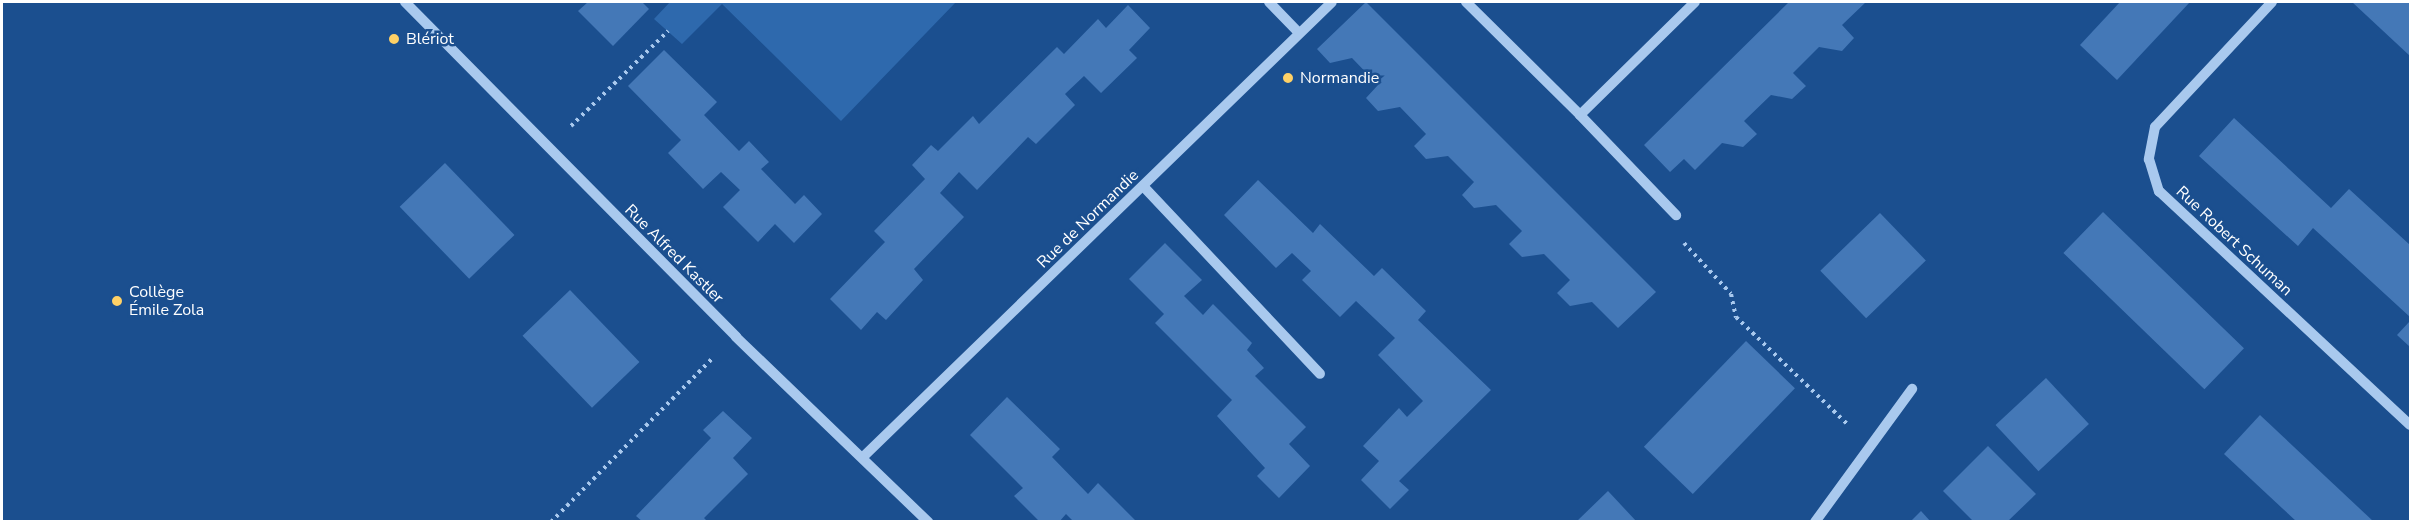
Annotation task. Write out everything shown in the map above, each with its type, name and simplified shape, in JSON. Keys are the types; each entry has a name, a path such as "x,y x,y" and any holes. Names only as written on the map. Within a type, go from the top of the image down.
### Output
{"street":[{"name":"Rue Alfred Kastler","path":"405,2 736,338 863,457 928,522"},
{"path":"1269,2 1299,33"},
{"name":"Rue de Normandie","path":"863,457 1332,2"},
{"path":"1466,2 1580,115 1676,215"},
{"path":"1580,115 1695,2"},
{"name":"Rue Robert Schuman","path":"2272,2 2155,127 2149,159 2159,191 2410,425"},
{"path":"1143,186 1320,374"},
{"path":"1815,522 1912,389"}],"path":[{"path":"549,148 668,31"},
{"path":"1676,215 1684,242 1731,294 1736,317 1870,446"},
{"path":"551,522 736,338"}],"shaded area":[{"path":"670,2 956,2 841,121 722,4 682,44 654,19"}],"building":[{"path":"588,2 642,2 649,9 613,46 578,11"},
{"path":"1366,2 1656,292 1618,328 1592,302 1570,306 1557,293 1570,280 1544,254 1522,257 1509,244 1522,231 1496,205 1474,208 1462,195 1474,182 1448,156 1426,159 1414,146 1426,134 1400,107 1378,111 1366,98 1378,85 1352,58 1330,63 1317,49"},
{"path":"1789,2 1866,2 1842,25 1854,38 1842,51 1819,47 1793,73 1806,86 1792,99 1771,95 1744,121 1757,134 1743,147 1722,143 1695,170 1684,159 1670,172 1644,145"},
{"path":"2120,2 2190,2 2117,80 2080,45"},
{"path":"2352,2 2410,2 2410,56"},
{"path":"1128,5 1150,28 1129,50 1137,58 1101,93 1084,76 1065,94 1075,105 1036,144 1028,137 977,190 959,172 940,193 964,217 914,269 923,280 886,320 877,312 861,330 830,299 885,242 874,231 925,179 912,165 931,145 938,151 973,116 979,124 1057,47 1064,54 1098,19 1106,28"},
{"path":"664,50 717,102 704,115 739,151 749,141 769,162 761,169 795,204 804,195 822,214 794,243 775,224 758,242 723,207 740,190 721,172 703,189 668,153 681,140 628,86"},
{"path":"2234,118 2331,208 2349,189 2410,245 2410,317 2313,228 2298,246 2199,156"},
{"path":"445,163 514,235 469,279 400,207"},
{"path":"1258,180 1313,233 1320,224 1374,276 1382,268 1426,311 1418,320 1491,390 1399,481 1409,490 1390,509 1361,480 1379,461 1363,446 1399,408 1407,417 1423,401 1378,355 1395,338 1356,301 1340,317 1302,280 1311,271 1292,253 1276,268 1224,215"},
{"path":"2103,212 2244,348 2204,389 2063,253"},
{"path":"1880,213 1926,260 1866,318 1820,271"},
{"path":"1165,243 1202,280 1184,296 1203,315 1213,304 1252,343 1247,350 1264,368 1255,376 1306,427 1289,444 1310,466 1279,498 1257,476 1265,468 1217,416 1232,400 1155,323 1164,314 1129,279"},
{"path":"570,290 639,362 592,408 523,336"},
{"path":"2410,321 2410,347 2397,335"},
{"path":"1746,341 1795,388 1693,494 1644,447"},
{"path":"2046,378 2089,424 2039,471 1996,425"},
{"path":"1007,397 1060,449 1052,457 1088,494 1098,483 1137,522 1074,522 1066,514 1059,522 1040,522 1014,496 1023,488 970,435"},
{"path":"723,411 752,438 733,458 748,474 704,518 708,522 643,522 636,516 711,438 703,430"},
{"path":"2260,415 2374,522 2297,522 2224,454"},
{"path":"1988,446 2036,494 2007,522 1974,522 1943,491"},
{"path":"1608,491 1637,522 1576,522"},
{"path":"1921,511 1931,522 1910,522"}],"place":[{"name":"Blériot","path":"394,39"},
{"name":"Normandie","path":"1288,78"},
{"name":"Collège Émile Zola","path":"117,301"}]}
